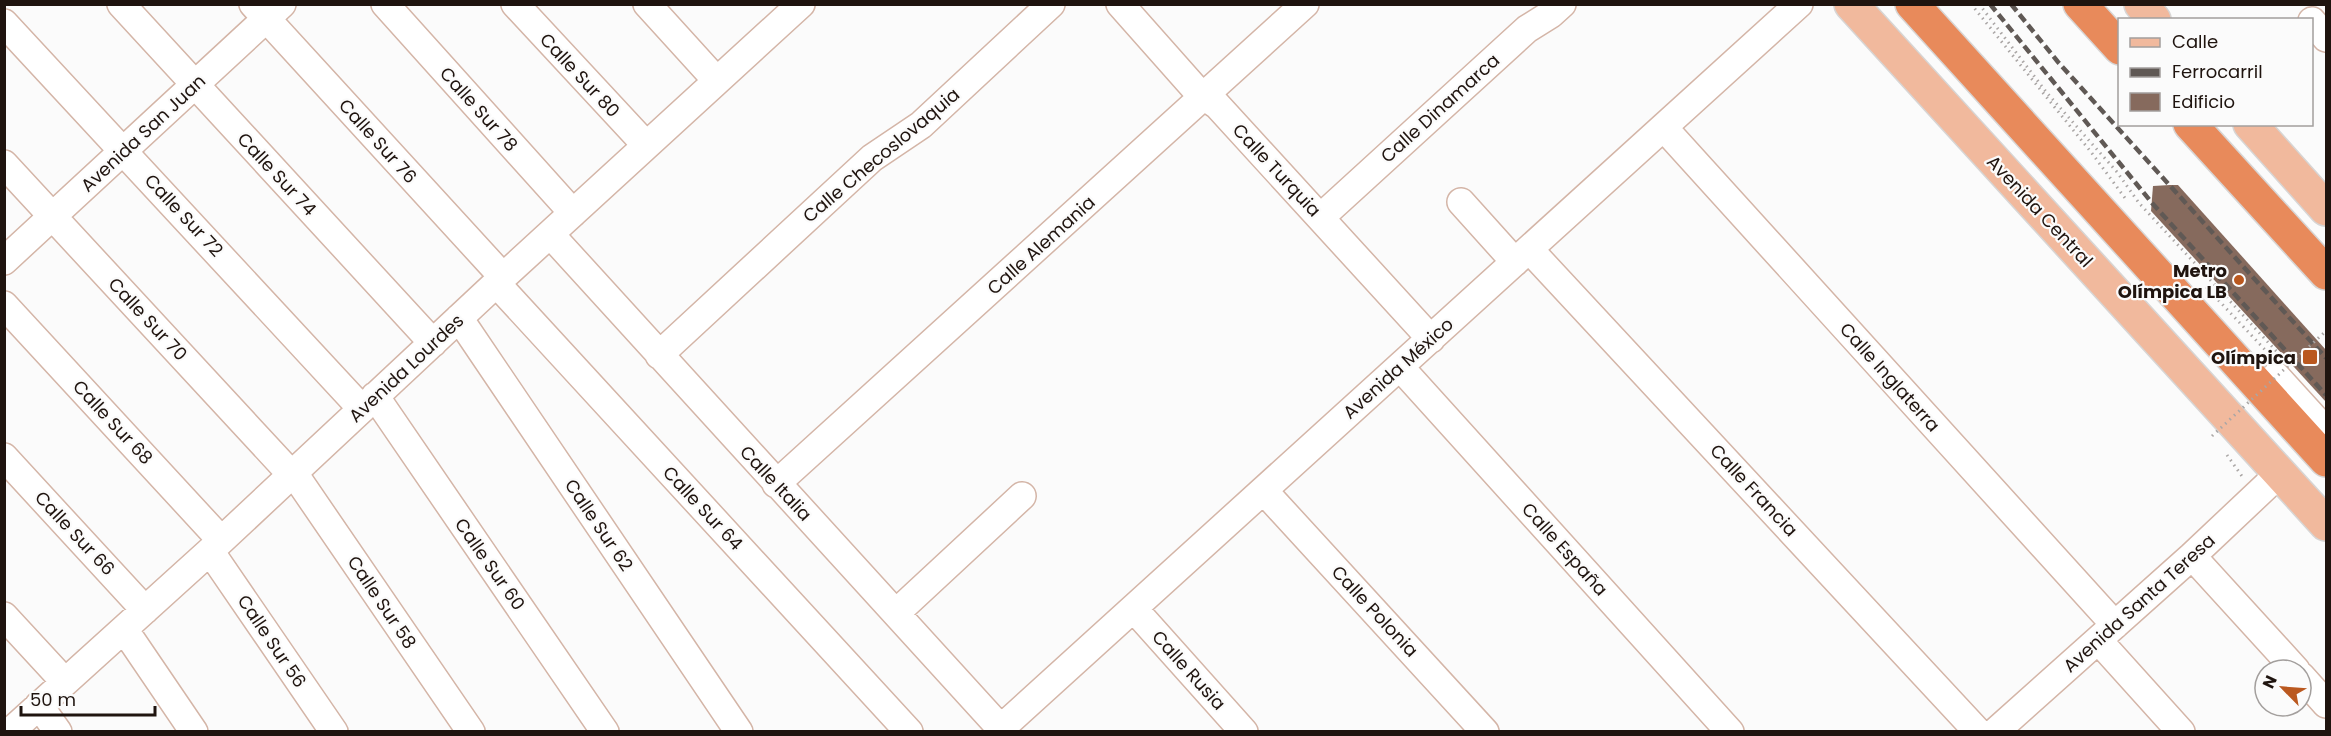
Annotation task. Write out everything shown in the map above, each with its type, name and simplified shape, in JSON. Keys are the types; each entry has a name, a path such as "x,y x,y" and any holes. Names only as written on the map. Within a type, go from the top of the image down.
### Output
{"highway":[{"path":"1912,4 2326,460"},
{"path":"2080,4 2118,46"},
{"path":"2192,126 2326,273"}],"main road":[{"name":"Avenida Central","path":"1851,4 2326,524"},
{"path":"2141,4 2152,18"},
{"path":"2252,126 2326,209"}],"street":[{"name":"Calle Sur 74","path":"121,4 433,343"},
{"name":"Calle Sur 78","path":"385,4 573,213"},
{"name":"Calle Sur 80","path":"515,4 646,146"},
{"path":"647,4 717,81"},
{"name":"Calle Checoslovaquia","path":"659,355 872,158 910,134 1051,4"},
{"name":"Calle Turquia","path":"1120,4 1193,87 1217,105 1431,339"},
{"name":"Calle Alemania","path":"776,484 1305,4"},
{"name":"Calle Dinamarca","path":"1321,217 1527,29 1562,4"},
{"name":"Avenida México","path":"1001,730 1522,255 1665,129 1799,4"},
{"path":"2297,4 2309,18"},
{"name":"Avenida Lourdes","path":"10,732 216,545 717,81 792,7"},
{"name":"Avenida San Juan","path":"4,261 196,85 267,9"},
{"name":"Calle Sur 76","path":"267,9 500,280"},
{"path":"2313,22 2326,38"},
{"name":"Calle Sur 72","path":"4,23 124,151 368,402"},
{"name":"Calle Inglaterra","path":"1665,129 2106,633 2181,732"},
{"name":"Calle Sur 70","path":"4,164 292,473"},
{"name":"Calle Francia","path":"1461,202 1522,255 1978,732"},
{"name":"Calle Italia","path":"550,234 1001,730"},
{"name":"Calle Sur 64","path":"500,280 909,732"},
{"name":"Calle Sur 68","path":"4,305 216,545"},
{"name":"Calle Sur 62","path":"459,318 739,732"},
{"name":"Calle España","path":"1400,367 1730,732"},
{"path":"2281,368 2326,430"},
{"name":"Calle Sur 60","path":"368,402 605,732"},
{"name":"Calle Sur 66","path":"4,457 145,610"},
{"name":"Calle Sur 58","path":"292,473 471,732"},
{"name":"Avenida Santa Teresa","path":"2004,729 2280,473"},
{"name":"Calle Polonia","path":"1264,491 1485,732"},
{"path":"896,613 1022,496"},
{"name":"Calle Sur 56","path":"216,545 334,732"},
{"path":"2192,556 2285,658"},
{"name":"Calle Rusia","path":"1134,609 1244,732"},
{"path":"4,616 64,682"},
{"path":"124,628 194,732"},
{"path":"2313,689 2326,704"},
{"path":"39,705 58,732"}],"path":[{"path":"1971,4 2091,152 2126,200"},
{"path":"1979,4 2048,93 2117,172 2139,203 2281,368"},
{"path":"2205,287 2281,368"},
{"path":"2218,444 2212,436 2281,368 2326,331"},
{"path":"2225,453 2245,480"}],"building":[{"name":"Metro Olímpica LB","path":"2178,185 2326,350 2326,402 2151,211 2153,186"}],"railway":[{"path":"1990,4 2152,203 2326,395"},
{"path":"2011,4 2058,62 2326,358"}],"place":[{"name":"Metro Olímpica LB","path":"2239,280"},
{"name":"Olímpica","path":"2310,357"}]}
